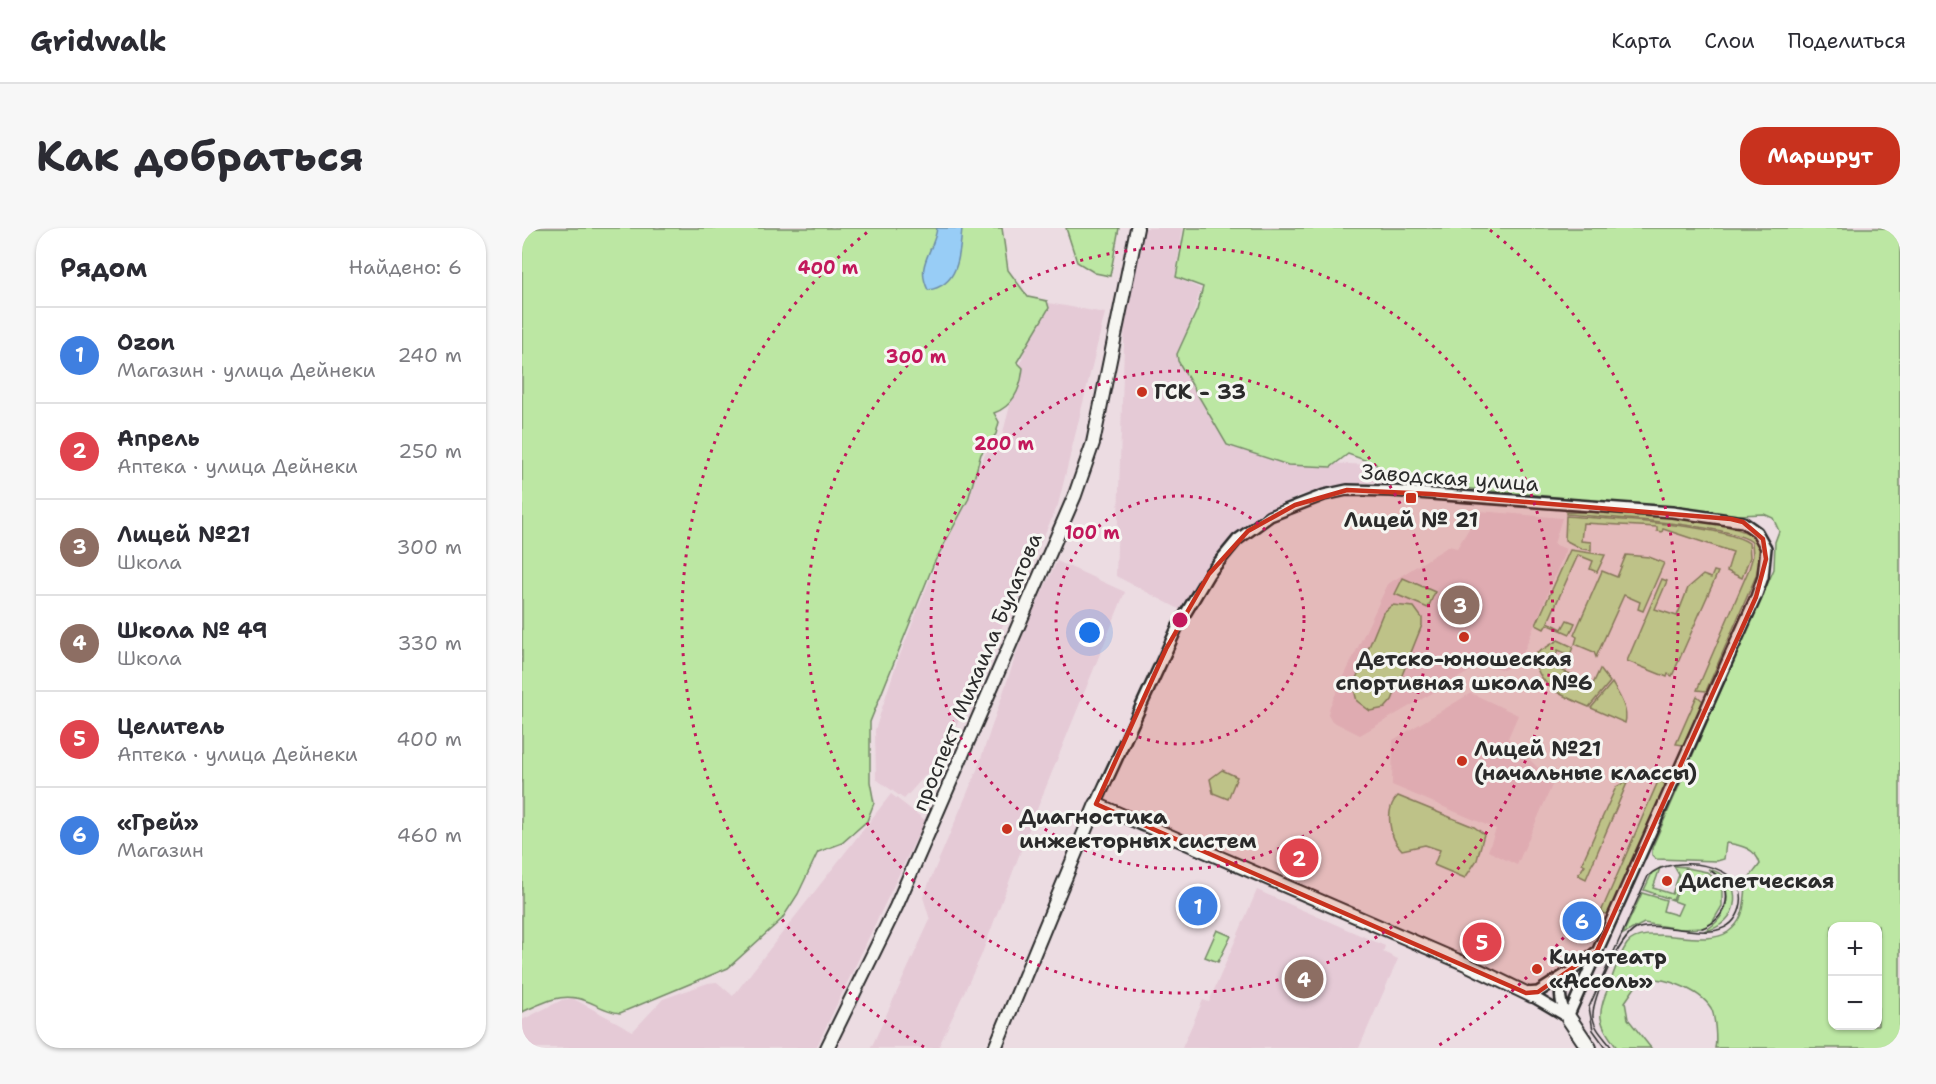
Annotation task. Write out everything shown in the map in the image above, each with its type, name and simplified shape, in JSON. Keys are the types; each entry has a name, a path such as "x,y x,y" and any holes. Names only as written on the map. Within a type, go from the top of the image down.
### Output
{"main road":[{"path":"1569,1017 1589,1048"}],"street":[{"name":"проспект Михаила Булатова","path":"827,1048 896,908 1075,495 1093,442 1137,228"},
{"name":"Заводская улица","path":"995,1048 1096,804 1166,649 1209,574 1225,553 1248,531 1295,505 1347,490 1431,494 1731,519 1743,522 1762,539 1766,559 1756,597 1597,951"},
{"path":"1096,804 1478,969 1569,1017"},
{"path":"1569,1017 1562,1007 1560,996 1567,975 1597,951"},
{"path":"1569,1017 1597,951"},
{"path":"1529,994 1538,992 1575,968"}],"highlighted area":[{"path":"1347,490 1431,494 1731,519 1743,522 1763,539 1766,559 1756,597 1597,951 1538,992 1526,993 1096,804 1166,649 1209,574 1248,531 1295,505"}],"shaded area":[{"path":"1144,228 1183,228 1175,277 1201,289 1179,358 1298,462 1375,465 1379,481 1331,487 1301,495 1250,521 1236,533 1208,567 1181,610 1116,576 1125,317"},
{"path":"1037,301 1105,313 1058,505 948,744 932,768 904,799 876,779 875,730 896,665 973,477 988,449 1000,444"},
{"path":"1480,511 1562,518 1554,544 1566,549 1520,661 1503,670 1484,663 1360,735 1332,721 1328,714 1330,706 1388,584 1449,546 1457,548"},
{"path":"1057,561 1125,592 1031,824 981,956 938,1048 871,1048 930,920 923,897 977,770 1025,628"},
{"name":"Лицей №21 (начальные классы)","path":"1471,693 1518,715 1508,738 1553,783 1517,865 1488,851 1496,829 1392,785 1393,740"},
{"path":"891,794 925,820 816,1048 522,1048 522,1020 562,1000 572,998 633,1031 663,999 708,983 717,982 733,996"},
{"path":"1257,890 1385,946 1383,952 1398,959 1359,1048 1182,1048 1203,1000 1209,1002"}],"green space":[{"path":"522,228 1002,228 1008,270 1028,297 1047,301 1049,308 1017,362 1023,368 1015,395 1007,406 994,413 999,422 996,434 981,454 968,500 934,563 870,722 870,782 874,803 867,821 842,843 818,852 798,894 782,919 728,968 620,1013 569,997 548,1001 522,1012"},
{"path":"1066,228 1119,228 1110,276 1095,273 1077,262"},
{"path":"1185,228 1900,228 1900,1048 1715,1048 1714,1016 1705,1001 1689,989 1679,985 1649,979 1640,980 1625,1002 1628,1019 1651,1048 1617,1048 1601,1018 1602,1004 1627,944 1635,938 1646,935 1704,938 1728,932 1741,915 1747,882 1760,864 1751,851 1742,846 1726,843 1724,859 1717,861 1656,859 1652,855 1652,848 1774,569 1775,542 1779,531 1773,518 1764,514 1738,515 1381,480 1376,464 1348,454 1331,467 1288,465 1227,445 1178,361 1177,354 1197,310 1203,287 1176,277"},
{"path":"1566,512 1667,517 1697,521 1745,532 1756,540 1760,553 1756,576 1706,691 1697,690 1749,569 1753,556 1752,542 1719,530 1634,519 1566,514"},
{"path":"1566,516 1634,521 1714,531 1749,543 1750,557 1742,578 1727,571 1733,552 1663,529 1662,532 1657,531 1657,527 1583,523 1581,541 1591,542 1591,550 1582,549 1565,540"},
{"path":"1570,550 1605,555 1597,572 1590,569 1593,561 1578,555 1548,622 1562,629 1567,620 1575,623 1570,634 1547,624 1544,629 1536,625"},
{"path":"1626,555 1649,557 1664,563 1643,611 1638,609 1640,602 1624,595 1596,657 1594,652 1575,644 1577,637 1574,635 1602,571 1617,577"},
{"path":"1714,571 1718,572 1672,676 1668,674 1667,677 1627,661 1662,579 1667,581 1655,609 1677,616 1688,588 1703,575 1711,578"},
{"path":"1403,578 1435,592 1428,608 1395,594"},
{"path":"1392,605 1414,607 1422,618 1422,625 1392,700 1385,708 1370,711 1357,701 1353,686 1383,613"},
{"path":"1558,640 1573,647 1570,655 1558,650 1552,666 1593,684 1600,669 1610,682 1589,707 1553,689 1536,667 1532,656"},
{"path":"1612,683 1624,708 1625,723 1591,708"},
{"path":"1697,696 1703,701 1683,745 1676,744"},
{"path":"1222,770 1237,777 1228,799 1213,793 1210,779"},
{"path":"1660,777 1666,787 1610,916 1601,912"},
{"path":"1627,783 1586,879 1578,875 1585,865 1582,863 1616,787"},
{"path":"1398,796 1474,827 1484,834 1477,860 1465,878 1434,865 1440,850 1425,845 1402,850 1394,838 1390,823 1391,808"},
{"path":"1674,866 1686,867 1673,900 1644,890 1652,873 1660,868 1653,888 1672,894 1679,875"},
{"path":"1687,868 1707,872 1722,885 1722,906 1712,923 1703,928 1680,929 1644,923 1623,934 1642,893 1666,900 1663,911 1677,915 1682,904 1674,901"},
{"path":"1708,869 1721,874 1729,881 1734,891 1734,901 1732,911 1726,920 1704,931 1720,918 1727,901 1727,892 1723,883"},
{"path":"1217,930 1231,936 1218,962 1205,957"}],"water":[{"path":"937,228 962,228 959,258 952,275 946,282 928,290 924,265"}],"tram line":[{"path":"1606,1048 1593,1030 1589,1007 1648,876 1659,869 1691,864 1708,866 1723,872 1734,880 1741,892 1740,908 1733,921 1722,929 1694,931 1648,926 1636,929 1622,944 1602,983 1593,1017 1596,1026 1612,1048"},
{"path":"1702,928 1711,924 1718,917 1726,902 1724,885 1711,871"}],"place":[{"name":"ГСК - 33","path":"1142,392"},
{"name":"Лицей № 21","path":"1411,498"},
{"name":"Лицей №21","path":"1460,605"},
{"name":"Детско-юношеская спортивная школа №6","path":"1464,637"},
{"name":"Лицей №21 (начальные классы)","path":"1462,761"},
{"name":"Диагностика инжекторных систем","path":"1007,829"},
{"name":"Апрель","path":"1299,858"},
{"name":"Диспетческая","path":"1667,881"},
{"name":"Ozon","path":"1198,906"},
{"name":"«Грей»","path":"1582,921"},
{"name":"Целитель","path":"1482,942"},
{"name":"Кинотеатр «Ассоль»","path":"1537,969"},
{"name":"Школа № 49","path":"1304,979"}]}
